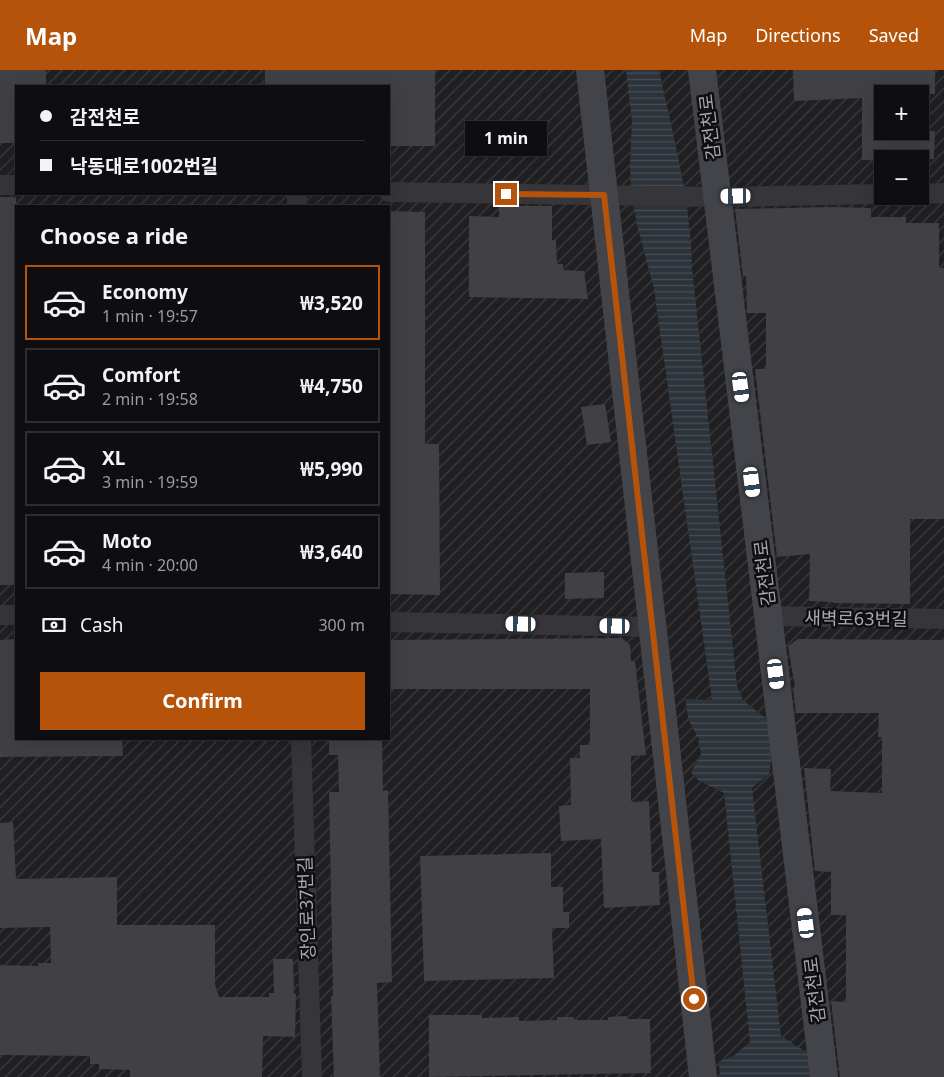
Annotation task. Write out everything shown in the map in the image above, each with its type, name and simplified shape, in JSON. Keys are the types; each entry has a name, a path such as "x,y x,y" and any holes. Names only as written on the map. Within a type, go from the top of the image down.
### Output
{"street":[{"path":"590,70 609,195 653,626 703,1077"},
{"name":"감전천로","path":"702,70 710,196 769,616 824,1077"},
{"path":"0,185 15,185"},
{"path":"390,192 710,196 874,194"},
{"path":"929,194 944,193"},
{"path":"0,615 15,615"},
{"name":"새벽로63번길","path":"769,616 944,620"},
{"path":"390,622 653,626"},
{"name":"장인로37번길","path":"301,740 312,1077"}],"shaded area":[{"path":"0,70 944,70 944,1077 0,1077"},
{"path":"626,70 659,70 685,193 737,686 743,700 770,722 775,736 769,774 752,788 781,1036 813,1056 814,1077 720,1077 719,1062 733,1056 750,1042 724,793 698,780 691,772 701,754 698,738 689,721 685,699 712,700 654,289 637,225 631,190 632,121"}],"building":[{"path":"0,70 46,70 46,85 15,85 15,143 0,143"},
{"path":"265,70 435,70 435,146 390,146 390,85 265,85"},
{"path":"793,70 935,70 935,94 929,94 929,85 874,85 874,140 929,140 929,131 935,131 934,159 929,159 929,150 874,150 874,160 862,160 862,98 794,101"},
{"path":"0,197 16,197 15,585 0,585"},
{"path":"499,206 552,206 552,240 556,240 557,264 563,264 563,270 584,271 588,299 469,297 469,216 499,217"},
{"path":"871,208 871,217 906,217 906,223 939,223 939,268 944,268 944,519 910,519 910,604 809,601 810,554 777,557 755,369 766,369 766,313 747,313 746,276 743,276 735,209"},
{"path":"390,211 425,212 425,444 439,444 440,595 390,594"},
{"path":"605,404 611,442 587,445 581,407"},
{"path":"604,572 604,598 565,599 565,573"},
{"path":"622,638 630,645 631,661 635,661 646,755 631,756 631,802 649,801 652,872 659,872 660,905 604,908 601,839 561,841 559,806 571,805 570,758 580,758 580,745 590,745 590,689 390,689 390,640"},
{"path":"15,639 15,740 122,740 123,756 0,757 0,640"},
{"path":"798,639 944,640 944,1077 840,1077 831,1001 846,1002 846,915 831,915 831,872 815,871 804,768 831,769 830,791 882,793 882,737 878,737 879,713 796,713 793,688 795,687 788,646"},
{"path":"329,740 382,740 383,791 388,790 392,982 377,983 380,1077 334,1077 331,996 333,996 329,792 339,792 338,755 329,755"},
{"path":"13,822 16,879 117,877 117,925 215,925 215,984 219,997 269,997 269,993 274,993 273,959 293,959 294,994 296,994 295,1037 263,1036 262,1077 130,1077 130,1070 99,1069 99,1064 90,1064 90,1056 0,1055 0,965 38,966 38,963 51,963 50,927 0,928 0,823"},
{"path":"551,853 551,887 563,887 563,912 569,912 569,928 552,928 554,978 424,981 420,856"},
{"path":"429,1015 482,1015 482,1018 519,1017 519,1021 557,1020 557,1017 574,1017 574,1020 608,1020 608,1017 627,1016 627,1019 650,1019 651,1073 429,1077"}],"route":[{"path":"506,194 604,195 694,999"}]}
